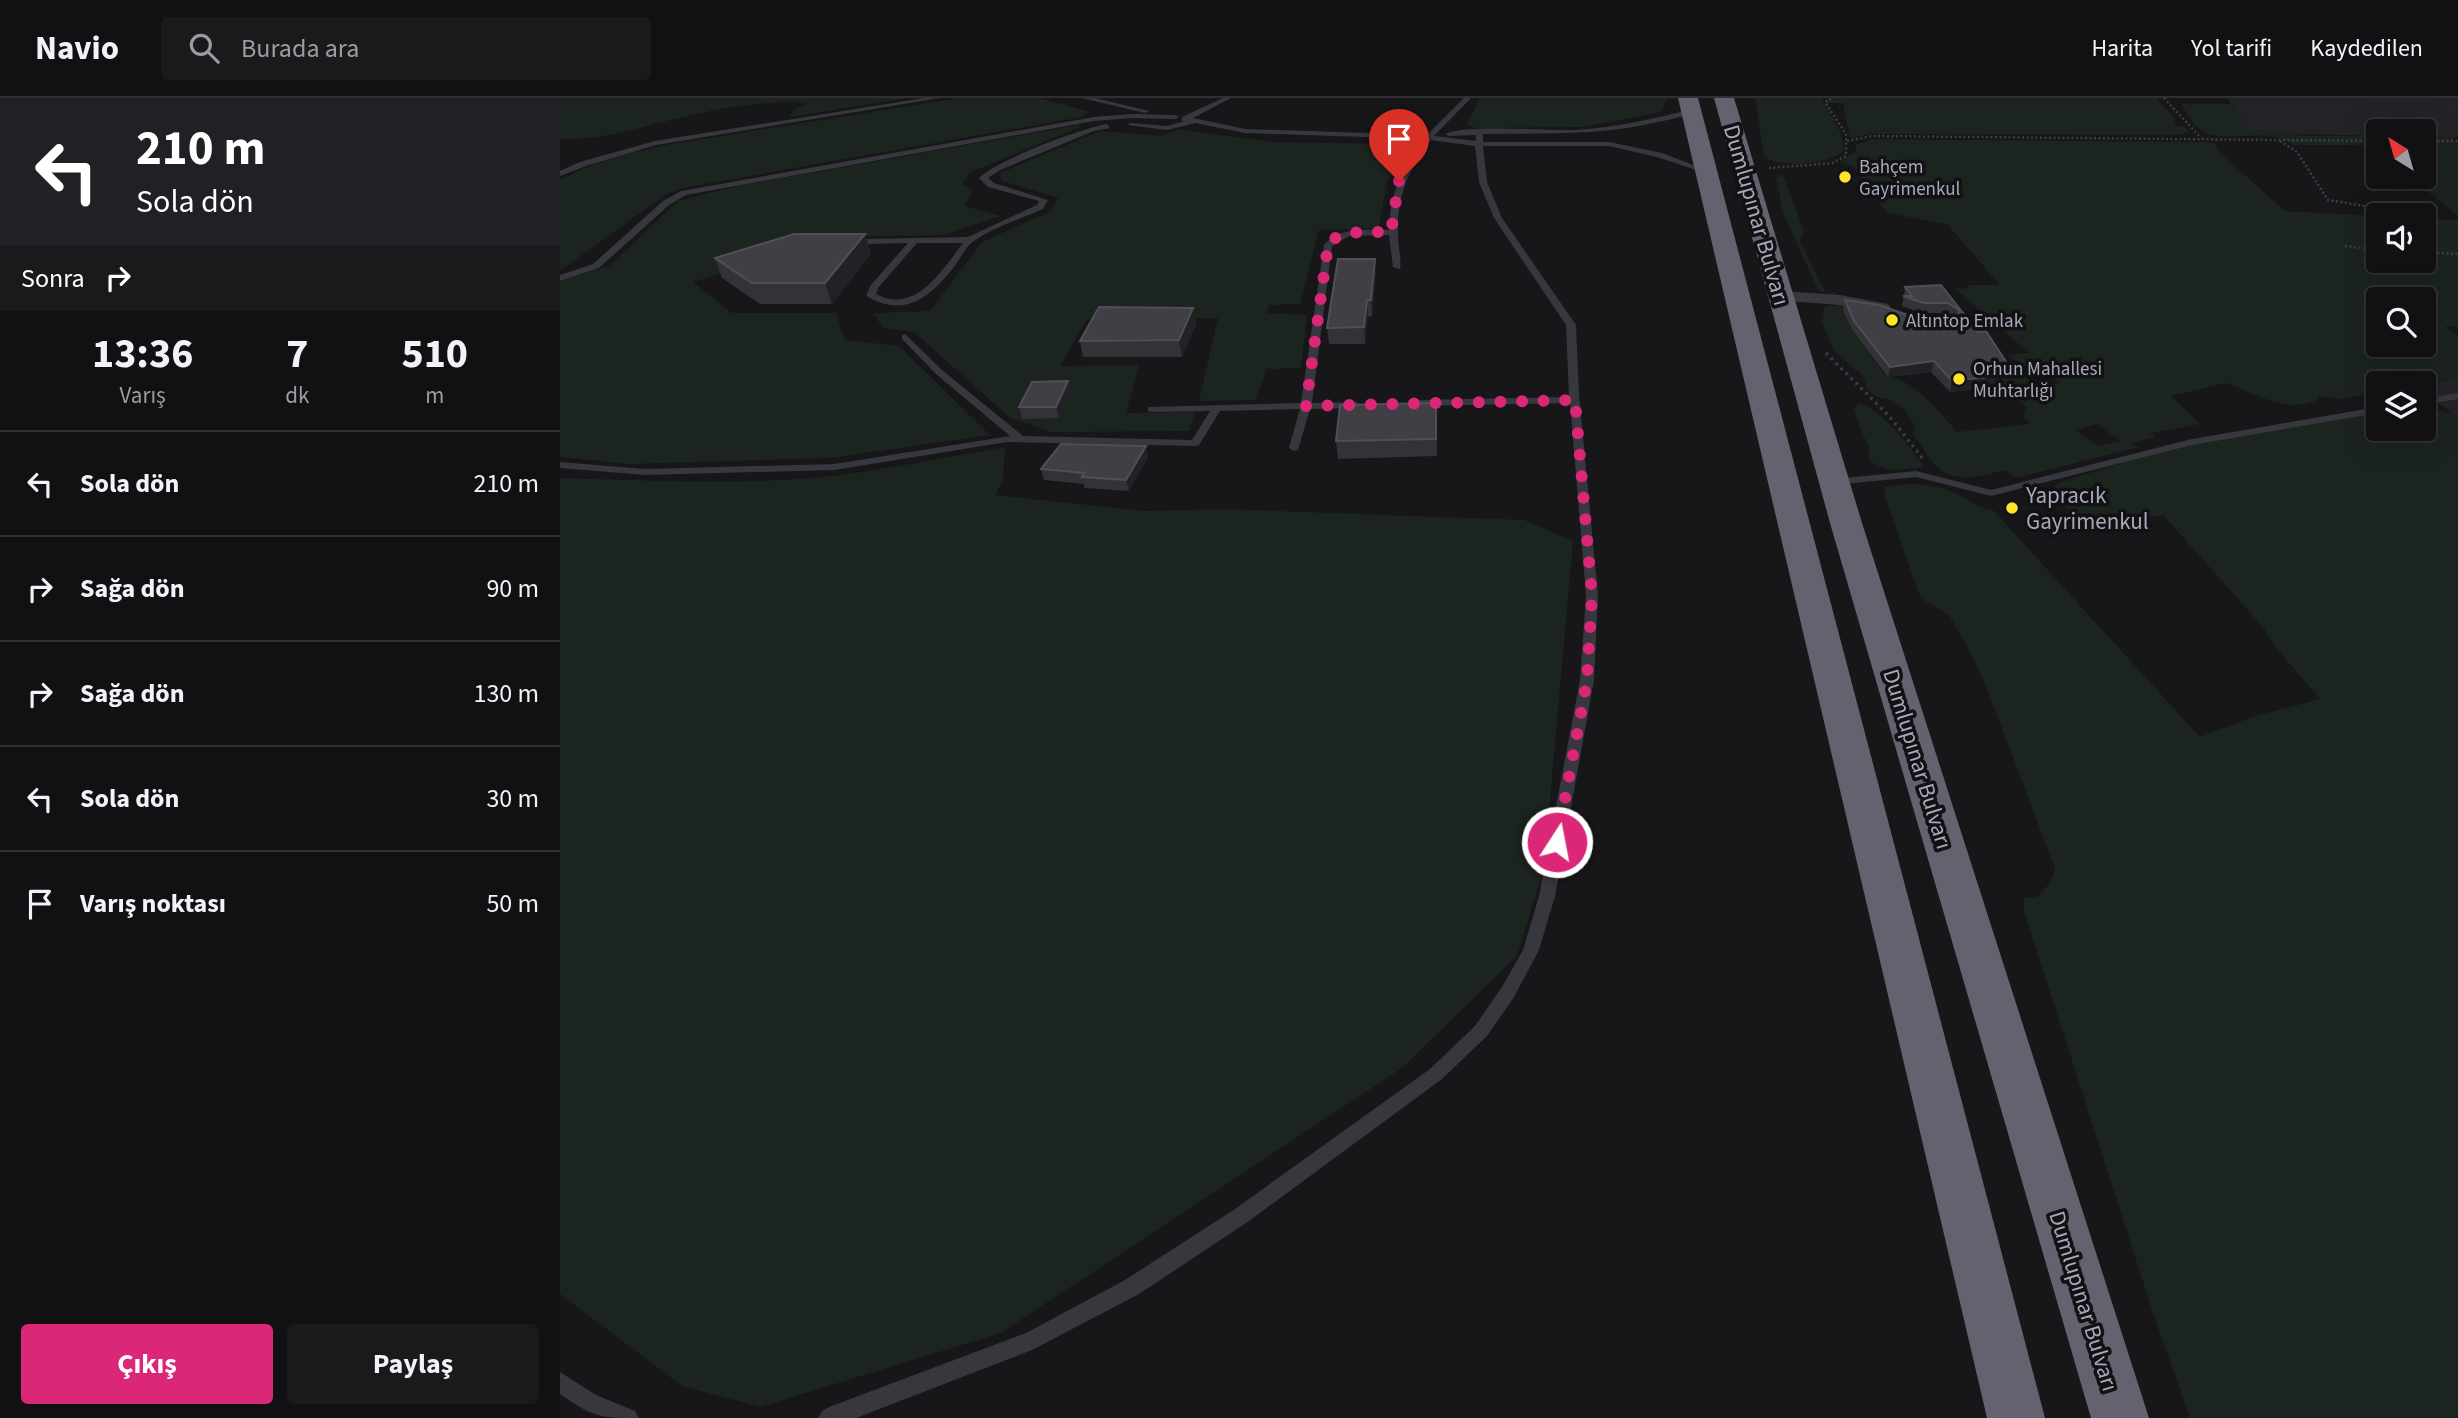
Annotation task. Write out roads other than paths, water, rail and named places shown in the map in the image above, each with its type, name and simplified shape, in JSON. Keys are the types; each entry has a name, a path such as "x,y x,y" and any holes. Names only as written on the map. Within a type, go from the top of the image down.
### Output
{"highway":[{"name":"Dumlupınar Bulvarı","path":"1701,102 1744,169 1834,482 2120,1418"},
{"name":"Dumlupınar Bulvarı","path":"1701,102 1705,171 2016,1418"}],"street":[{"path":"1784,308 1840,299 1897,313"}],"lane":[{"path":"560,174 583,164 655,143 937,98"},
{"path":"1085,98 1245,131 1480,137 1609,144 1659,155 1705,171"},
{"path":"868,241 969,240 1040,207 1044,200 991,185 983,178 997,168 1093,129 1118,125 1167,128 1190,120 1228,98"},
{"path":"1397,267 1391,232 1399,181 1427,136 1468,98"},
{"path":"1427,136 1480,137 1576,132 1632,125 1701,102"},
{"path":"560,278 596,266 666,203 684,193 1094,119 1175,117"},
{"path":"828,1418 1032,1339 1132,1287 1242,1215 1436,1074 1481,1031 1508,992 1531,950 1547,896 1587,680 1592,595 1571,325 1498,218 1483,182 1480,137"},
{"path":"1294,447 1306,406 1328,245 1332,240 1348,234 1391,232"},
{"path":"915,240 874,287 871,295 879,302 899,303 918,298 933,287 969,240"},
{"path":"905,337 939,373 1020,439"},
{"path":"2436,400 2458,398"},
{"path":"1400,404 1575,400"},
{"path":"1152,409 1374,404"},
{"path":"560,465 645,472 834,467 1020,439 1195,443 1217,408"},
{"path":"1834,482 1916,474 1979,492 2001,491 2192,442 2366,412"},
{"path":"560,1382 589,1402 628,1418"}],"place":[{"name":"Bahçem Gayrimenkul","path":"1845,177"},
{"name":"Altıntop Emlak","path":"1892,320"},
{"name":"Orhun Mahallesi Muhtarlığı","path":"1959,379"},
{"name":"Yapracık Gayrimenkul","path":"2012,508"}]}
